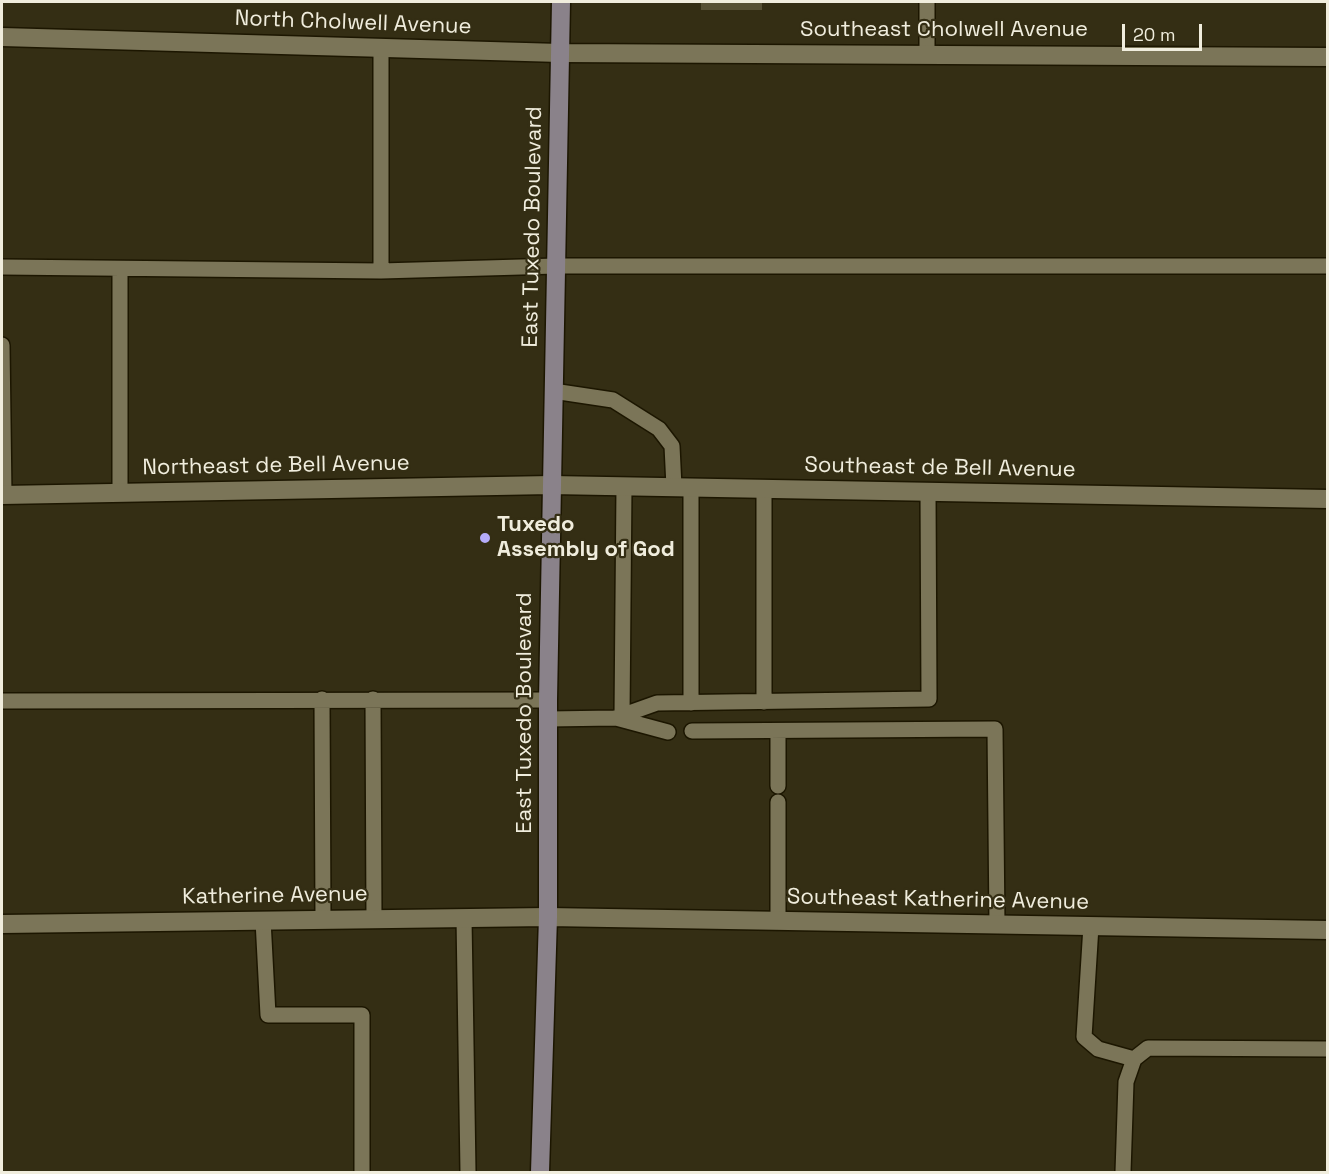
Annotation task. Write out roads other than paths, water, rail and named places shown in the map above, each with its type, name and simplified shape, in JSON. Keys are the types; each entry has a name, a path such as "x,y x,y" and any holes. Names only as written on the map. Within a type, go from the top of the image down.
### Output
{"main road":[{"name":"East Tuxedo Boulevard","path":"540,1173 548,917 551,485 561,2"}],"street":[{"name":"North Cholwell Avenue","path":"2,37 560,53"},
{"name":"Southeast Cholwell Avenue","path":"560,53 1328,57"},
{"name":"Northeast de Bell Avenue","path":"3,495 551,485"},
{"name":"Southeast de Bell Avenue","path":"551,485 1328,499"},
{"name":"Katherine Avenue","path":"2,924 548,917"},
{"name":"Southeast Katherine Avenue","path":"548,917 1328,930"}],"lane":[{"path":"927,2 927,54"},
{"path":"381,49 381,271"},
{"path":"2,267 381,271 556,266 1328,266"},
{"path":"120,269 120,493"},
{"path":"2,345 3,495"},
{"path":"553,391 613,400 659,429 672,446 682,487 691,703"},
{"path":"619,717 624,486"},
{"path":"764,489 764,702"},
{"path":"548,719 619,717 657,704 929,699 928,492"},
{"path":"322,699 323,920"},
{"path":"373,699 374,919"},
{"path":"2,701 548,700"},
{"path":"619,717 668,732"},
{"path":"692,731 995,729 997,925"},
{"path":"778,731 778,921"},
{"path":"464,918 468,1173"},
{"path":"262,920 268,1015 362,1015 362,1173"},
{"path":"1090,926 1084,1037 1098,1049 1134,1059"},
{"path":"1123,1173 1126,1082 1134,1059 1148,1048 1328,1049"}],"place":[{"name":"Tuxedo Assembly of God","path":"485,538"}]}
